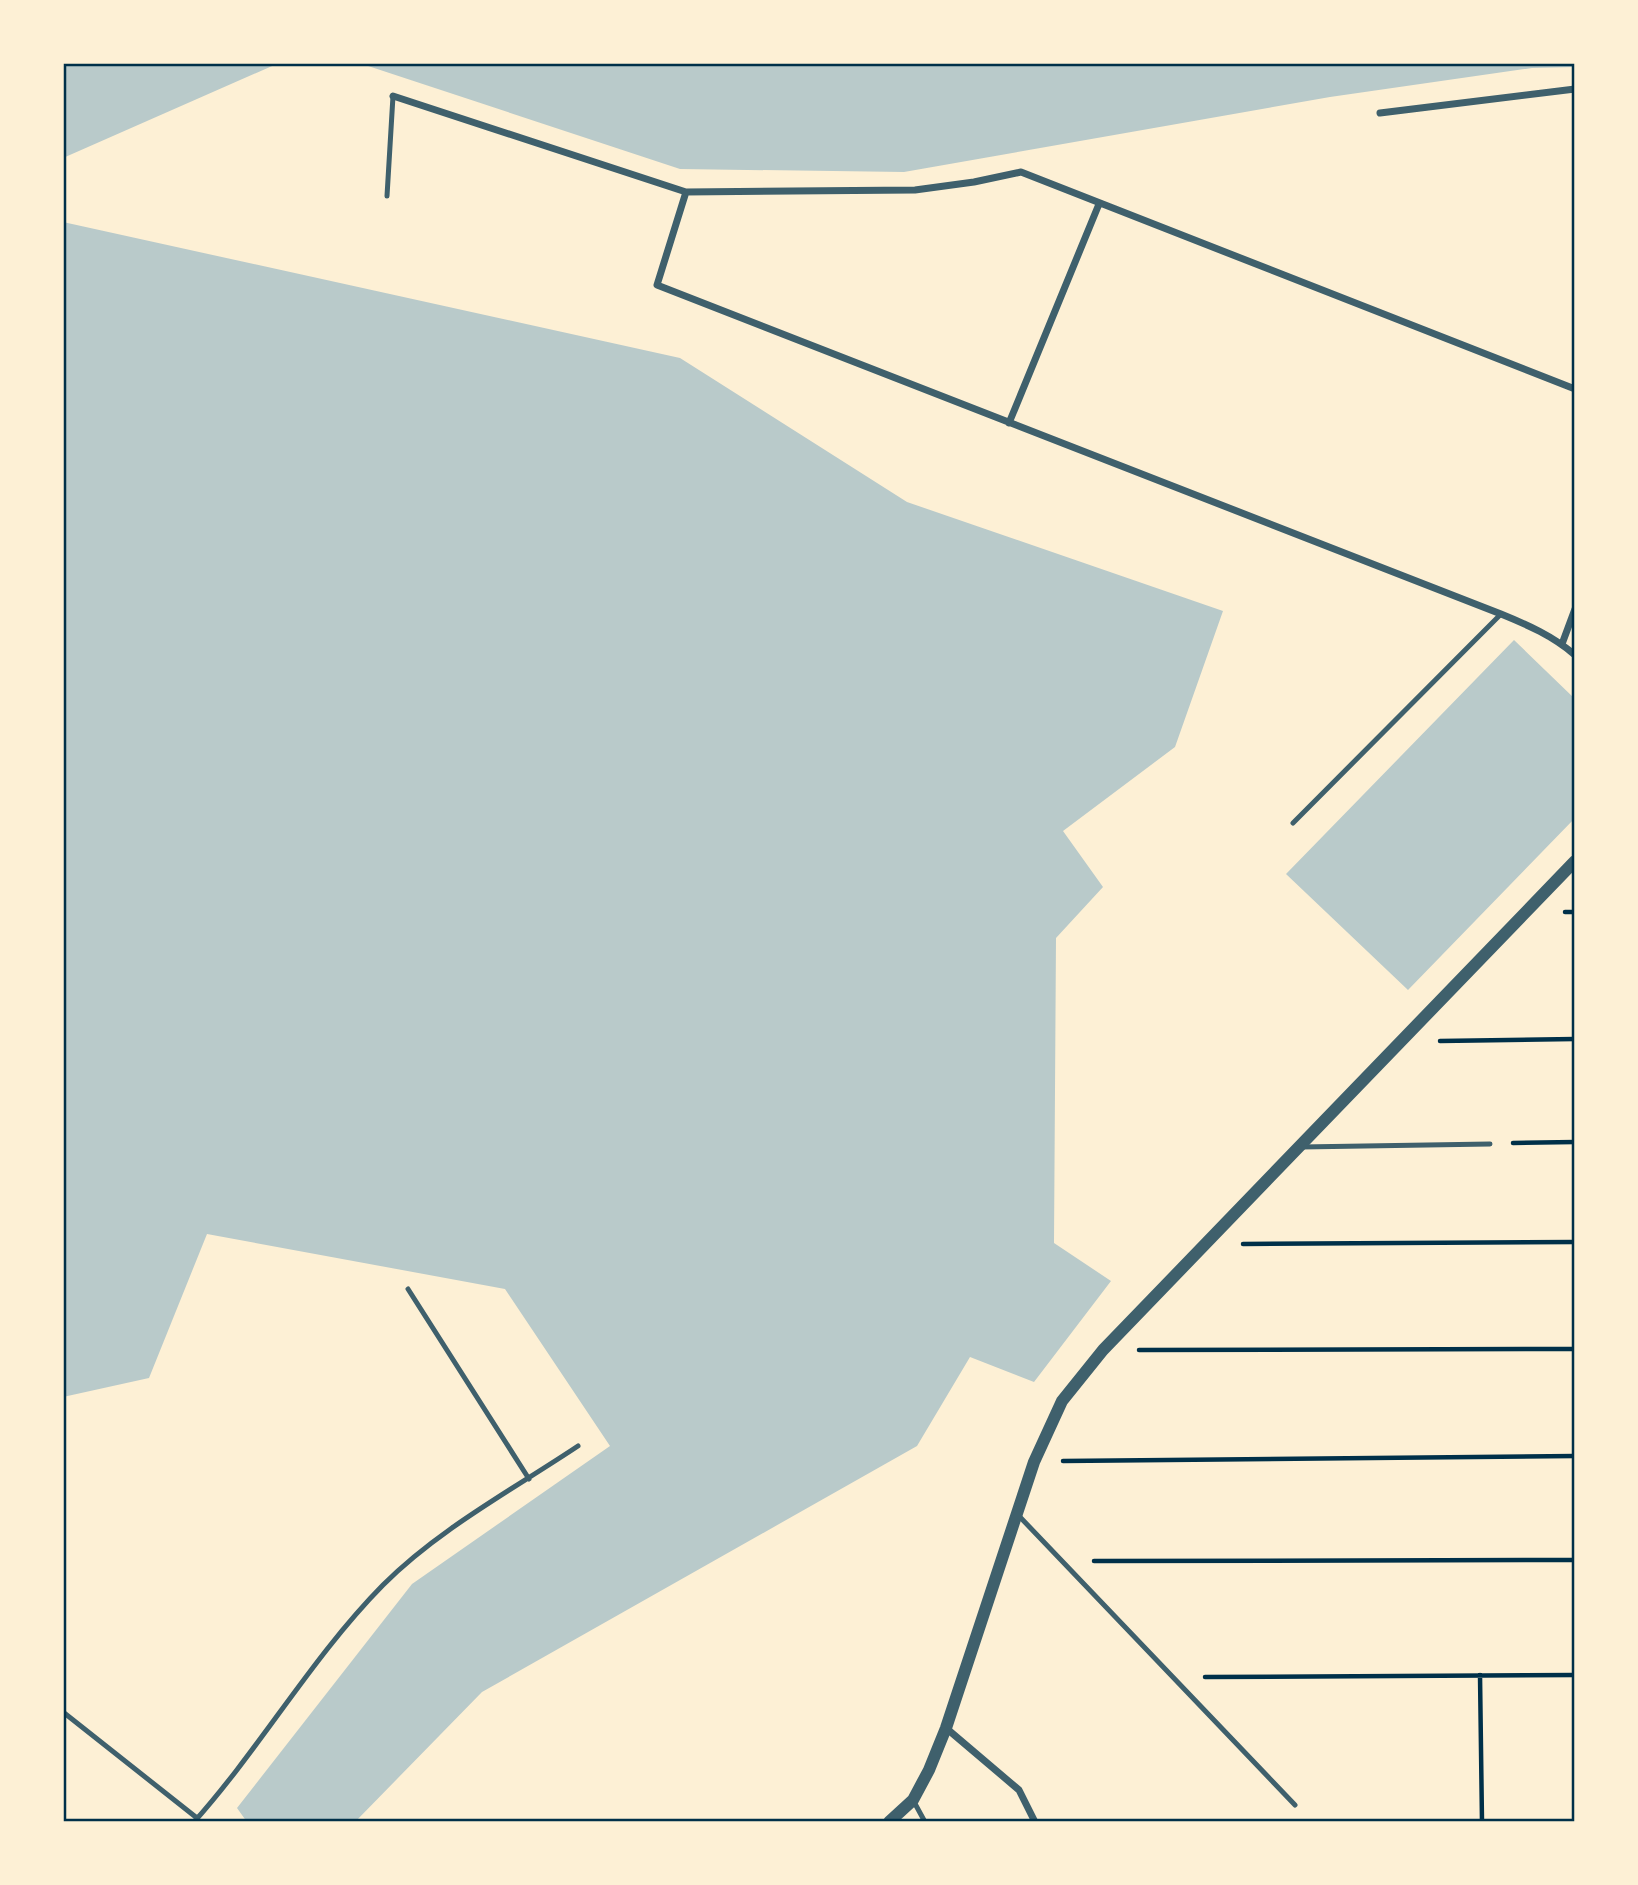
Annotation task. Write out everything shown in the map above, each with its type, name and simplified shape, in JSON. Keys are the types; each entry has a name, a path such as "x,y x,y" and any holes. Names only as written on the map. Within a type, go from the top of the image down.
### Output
{"street":[{"path":"1380,113 1575,89"},
{"path":"393,96 686,192 915,190 1021,172 1575,389"},
{"path":"686,192 657,285 1536,628 1575,655"},
{"path":"1009,423 1100,204"},
{"path":"1562,644 1575,609"},
{"path":"889,1822 913,1800 929,1770 946,1728 1034,1462 1062,1401 1103,1350 1575,861"},
{"path":"946,1728 1019,1790 1035,1822"}],"lane":[{"path":"387,196 393,96"},
{"path":"1293,823 1501,614"},
{"path":"1299,1147 1490,1144"},
{"path":"408,1289 529,1479"},
{"path":"63,1712 195,1820 346,1625 384,1584 424,1548 578,1447"},
{"path":"1017,1514 1296,1805"},
{"path":"913,1800 925,1822"}],"path":[{"path":"1401,1041 1575,1039"},
{"path":"1490,1144 1575,1142"},
{"path":"1206,1244 1575,1242"},
{"path":"1103,1350 1575,1349"},
{"path":"1034,1462 1575,1456"},
{"path":"1062,1562 1575,1560"},
{"path":"1479,1675 1482,1822"},
{"path":"1172,1676 1575,1675"}],"shaded area":[{"path":"63,63 279,63 63,158"},
{"path":"359,63 1575,63 1575,67 1532,68 1330,97 904,172 680,169"},
{"path":"63,222 680,358 907,502 1223,611 1175,747 1063,831 1103,887 1056,938 1054,1243 1111,1281 1034,1382 970,1357 917,1446 482,1692 355,1822 247,1822 237,1808 412,1584 610,1446 505,1289 207,1234 149,1378 63,1397"},
{"path":"1514,640 1575,699 1575,818 1408,990 1286,874"}]}
